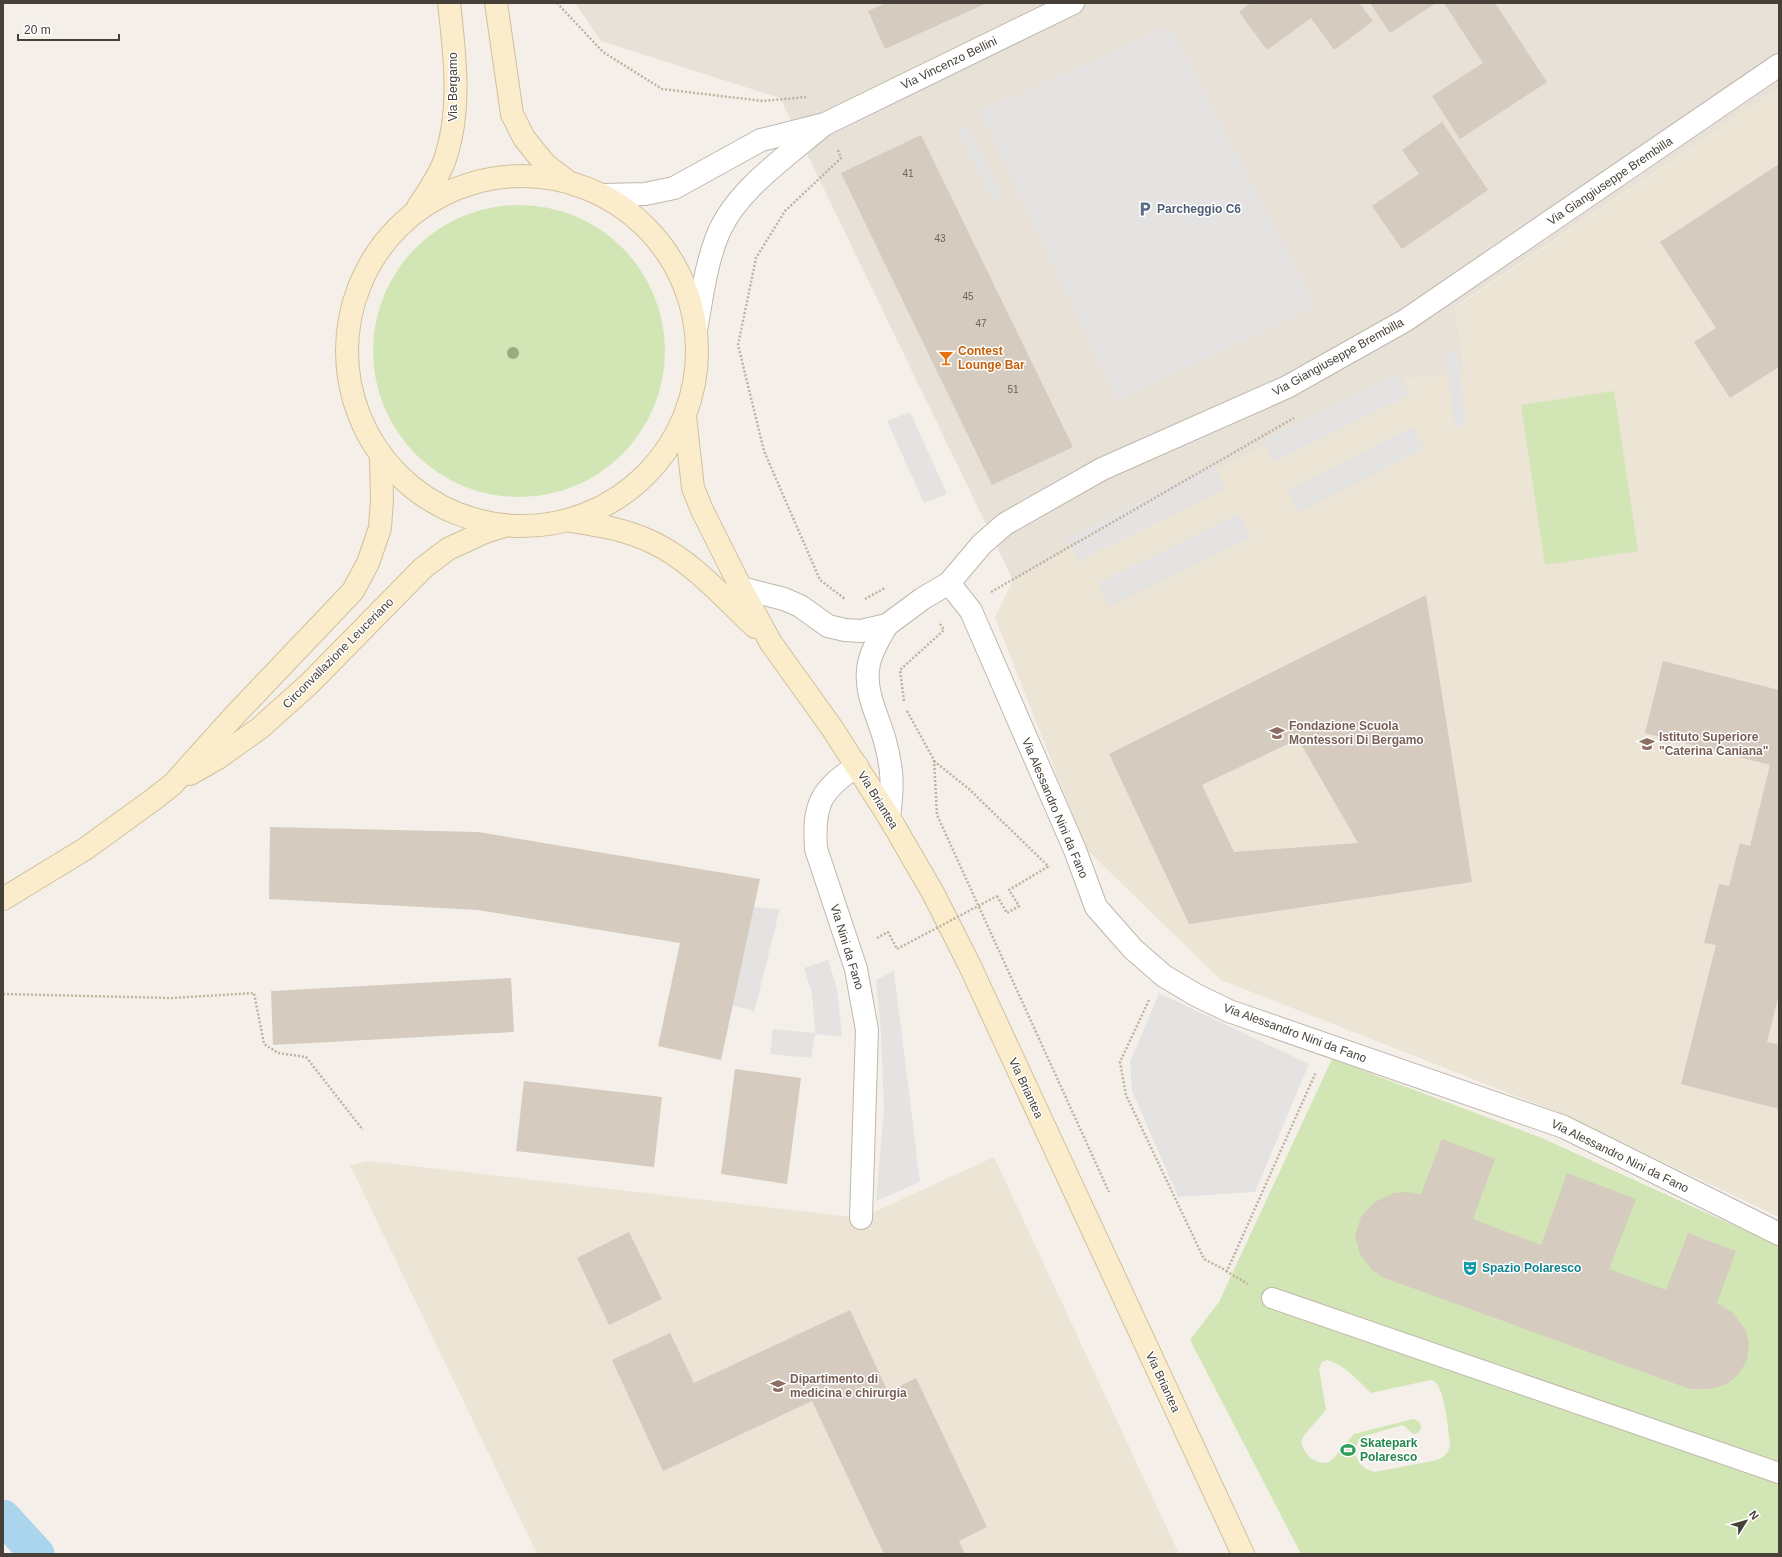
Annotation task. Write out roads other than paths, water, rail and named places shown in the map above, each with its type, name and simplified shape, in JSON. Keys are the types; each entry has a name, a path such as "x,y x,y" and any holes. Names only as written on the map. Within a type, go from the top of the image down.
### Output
{"main road":[{"name":"Via Bergamo","path":"416,211 443,163 453,131 455,89 449,3"},
{"path":"496,3 512,114 524,138 536,153 546,165 566,181"},
{"path":"526,175 566,181 603,195 642,223 662,245 676,267 687,290 696,330 696,375 691,401 669,448 643,479 628,492 608,504 567,521 541,525 504,526 464,516 445,508 416,490 381,455 366,430 355,402 348,374 347,341 351,312 356,293 364,275 374,256 384,242 395,229 416,211 434,199 454,189 498,177 526,175"},
{"path":"685,416 693,488 702,510 741,588 771,643"},
{"name":"Circonvallazione Leuceriano","path":"173,784 353,591 368,564 380,528 382,499 381,455"},
{"path":"567,521 599,525 654,542 676,556 698,573 771,643"},
{"name":"Circonvallazione Leuceriano","path":"3,899 85,849 173,784 218,758 260,728 309,684 423,568 448,550 485,532 504,526"},
{"name":"Via Briantea","path":"771,643 832,728 857,766 889,817 933,894 969,964 1243,1554"}],"street":[{"name":"Via Vincenzo Bellini","path":"603,195 645,194 674,188 761,140 825,124 1073,3"},
{"name":"Via Giangiuseppe Brembilla","path":"741,588 784,599 800,606 828,626 845,630 861,631 887,625 922,599 949,583 982,544 1005,524 1102,469 1287,387 1406,320 1779,65"},
{"name":"Via Vincenzo Bellini","path":"696,330 710,255 719,230 742,195 825,124"},
{"name":"Via Alessandro Nini da Fano","path":"949,583 971,611 1075,850 1096,908 1133,949 1164,976 1196,995 1228,1011 1564,1127 1779,1234"},
{"name":"Via Giangiuseppe Brembilla","path":"887,625 874,648 869,664 868,685 873,709 884,740 891,768 893,788 889,817"},
{"name":"Via Nini da Fano","path":"857,766 838,779 824,794 818,812 815,830 816,849 858,977 867,1030 861,1218"}],"lane":[{"path":"1272,1298 1779,1473"}],"waterway":[{"path":"3,1517 37,1554"}],"place":[{"name":"Parcheggio C6","path":"1145,209"},
{"name":"Contest Lounge Bar","path":"946,358"},
{"name":"Fondazione Scuola Montessori Di Bergamo","path":"1277,733"},
{"name":"Istituto Superiore \"Caterina Caniana\"","path":"1647,744"},
{"name":"Spazio Polaresco","path":"1470,1268"},
{"name":"Dipartimento di medicina e chirurgia","path":"778,1386"},
{"name":"Skatepark Polaresco","path":"1348,1450"}]}
